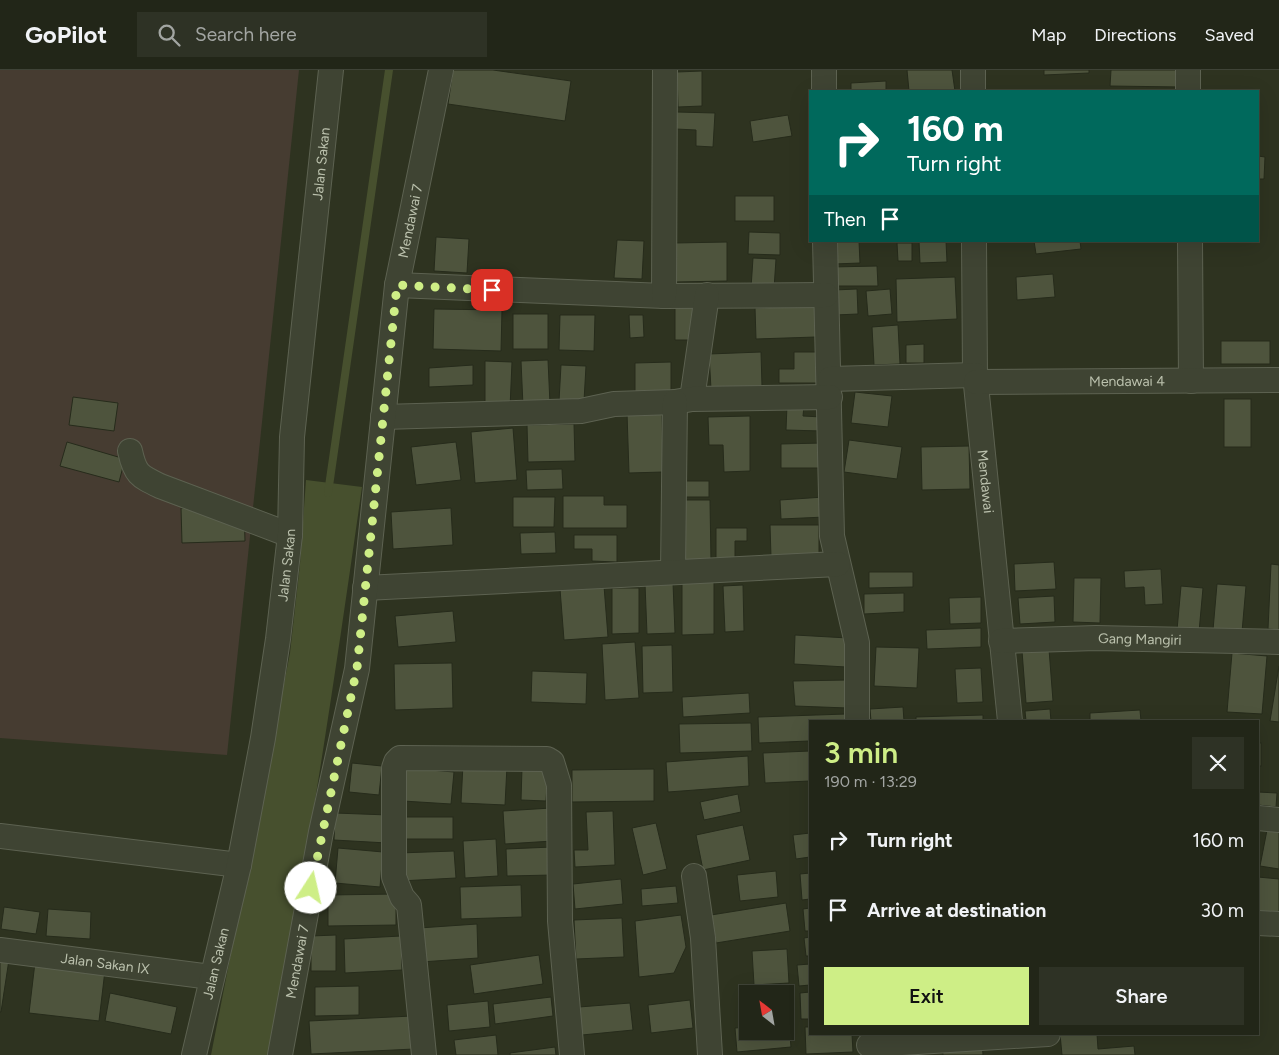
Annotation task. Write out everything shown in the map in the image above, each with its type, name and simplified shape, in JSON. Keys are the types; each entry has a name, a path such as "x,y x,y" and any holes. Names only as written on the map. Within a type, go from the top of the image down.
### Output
{"street":[{"name":"Jalan Sakan","path":"194,1055 211,977 240,865 263,738 290,535 292,437 331,70"},
{"name":"Mendawai 7","path":"280,1055 321,832 357,668 397,285 442,70"},
{"path":"664,70 664,296"},
{"path":"824,70 824,90"},
{"path":"973,70 973,90"},
{"path":"1188,70 1188,90"},
{"path":"825,242 830,388 832,536 857,644 857,720"},
{"name":"Mendawai","path":"974,242 976,379 1010,720"},
{"path":"1190,242 1191,381"},
{"path":"397,285 664,296 826,295"},
{"path":"673,572 683,400 707,295"},
{"name":"Mendawai 4","path":"383,417 580,411 614,404 976,379 1279,380"},
{"path":"130,451 134,468 141,477 290,535"},
{"path":"365,588 838,564"},
{"name":"Gang Mangiri","path":"1001,641 1096,638 1279,642"},
{"path":"424,1055 409,905 402,897 394,877 394,768 400,758 547,759 552,762 559,785 560,921 572,1055"},
{"path":"1259,818 1279,820"},
{"path":"0,836 240,865"},
{"path":"694,876 703,938 710,1055"},
{"path":"1259,923 1279,924"},
{"name":"Jalan Sakan IX","path":"0,950 211,977"},
{"path":"870,1045 1032,1035"},
{"path":"1048,1035 1050,1055"}],"shaded area":[{"path":"0,70 299,70 227,755 0,738"},
{"path":"306,480 362,487 308,843 269,1055 211,1055 290,653 300,564"}],"building":[{"path":"453,70 493,70 571,81 565,121 448,104"},
{"path":"907,70 952,70 955,90 909,90"},
{"path":"1044,70 1089,70 1089,73 1044,75"},
{"path":"1111,70 1182,70 1181,87 1110,86"},
{"path":"702,71 702,106 678,107 677,72"},
{"path":"886,81 886,90 851,90 851,83"},
{"path":"677,112 715,113 713,147 696,146 696,130 676,129"},
{"path":"788,115 792,136 753,142 750,121"},
{"path":"1259,156 1265,157 1264,179 1259,179"},
{"path":"735,196 774,196 774,221 735,221"},
{"path":"749,232 780,233 780,255 748,254"},
{"path":"436,237 469,239 467,273 434,271"},
{"path":"617,240 644,241 642,279 614,278"},
{"path":"727,242 727,281 675,282 675,243"},
{"path":"833,242 859,242 860,263 834,264"},
{"path":"919,242 946,242 947,262 920,263"},
{"path":"1034,242 1080,242 1081,249 1036,254"},
{"path":"897,243 912,243 912,261 898,261"},
{"path":"753,258 776,259 774,289 751,288"},
{"path":"877,266 878,286 832,286 832,267"},
{"path":"1053,274 1055,297 1017,300 1016,277"},
{"path":"955,277 957,319 897,322 896,279"},
{"path":"857,289 858,314 835,315 834,290"},
{"path":"890,289 892,314 868,316 866,291"},
{"path":"697,305 697,340 675,340 675,306"},
{"path":"815,306 816,337 756,339 755,308"},
{"path":"434,309 502,310 501,351 433,349"},
{"path":"513,314 548,314 548,349 513,349"},
{"path":"560,315 595,315 594,351 559,350"},
{"path":"629,315 643,315 644,337 630,338"},
{"path":"898,325 900,364 874,365 872,327"},
{"path":"1221,341 1270,341 1270,364 1221,364"},
{"path":"924,344 924,363 906,363 906,345"},
{"path":"761,352 762,386 711,389 709,354"},
{"path":"794,352 823,352 822,383 779,383 779,369 794,369"},
{"path":"548,360 550,404 523,406 521,361"},
{"path":"485,361 512,362 510,408 485,407"},
{"path":"671,362 671,395 635,396 635,363"},
{"path":"473,365 473,385 429,387 429,368"},
{"path":"561,365 586,366 584,401 559,401"},
{"path":"855,392 892,396 888,427 851,423"},
{"path":"73,397 118,403 114,431 69,425"},
{"path":"1224,399 1251,399 1251,447 1224,447"},
{"path":"787,405 804,406 803,416 822,417 821,431 786,430"},
{"path":"662,412 663,472 629,473 627,413"},
{"path":"750,416 750,471 724,472 723,445 709,445 708,417"},
{"path":"574,424 575,461 528,462 527,425"},
{"path":"513,428 517,480 475,483 471,432"},
{"path":"849,440 902,447 897,479 844,472"},
{"path":"67,442 125,459 119,482 60,466"},
{"path":"456,442 461,480 416,485 411,447"},
{"path":"822,443 823,468 781,468 781,444"},
{"path":"969,446 970,489 922,490 921,447"},
{"path":"562,469 563,489 527,490 526,470"},
{"path":"684,481 709,481 709,497 684,497"},
{"path":"563,496 604,496 604,505 627,505 627,528 563,528"},
{"path":"513,497 555,497 554,527 513,527"},
{"path":"824,497 825,517 781,519 780,500"},
{"path":"682,500 710,500 711,561 683,561"},
{"path":"244,506 245,541 182,543 181,508"},
{"path":"451,508 453,545 393,549 391,512"},
{"path":"770,525 819,525 819,556 771,557"},
{"path":"716,528 747,528 747,541 735,541 735,558 716,558"},
{"path":"555,532 556,553 521,554 520,533"},
{"path":"574,535 617,535 617,562 592,561 592,549 574,549"},
{"path":"1054,562 1056,589 1015,591 1014,564"},
{"path":"1271,564 1279,565 1279,630 1268,629"},
{"path":"1161,569 1163,604 1145,605 1144,587 1125,588 1124,571"},
{"path":"869,572 913,572 913,587 869,588"},
{"path":"1074,578 1101,578 1100,623 1073,622"},
{"path":"714,582 714,634 682,635 682,583"},
{"path":"673,583 675,633 647,634 645,584"},
{"path":"1217,584 1246,586 1242,632 1213,630"},
{"path":"743,585 744,631 725,632 723,586"},
{"path":"604,586 608,637 564,640 560,589"},
{"path":"1181,586 1203,588 1199,632 1177,630"},
{"path":"612,588 639,588 639,633 612,634"},
{"path":"904,593 904,612 864,614 864,594"},
{"path":"1054,596 1055,622 1020,624 1018,598"},
{"path":"981,597 981,623 950,624 949,598"},
{"path":"453,611 456,642 398,647 395,616"},
{"path":"981,628 981,647 927,649 926,630"},
{"path":"795,635 848,638 846,667 794,664"},
{"path":"635,642 639,698 605,700 602,644"},
{"path":"672,645 673,692 643,693 642,646"},
{"path":"876,647 919,648 917,688 874,686"},
{"path":"1049,649 1053,701 1026,703 1022,651"},
{"path":"1232,653 1267,656 1262,714 1227,712"},
{"path":"452,663 453,708 395,710 394,664"},
{"path":"1279,666 1279,722 1270,721"},
{"path":"981,668 983,702 957,703 955,669"},
{"path":"532,671 587,673 586,704 531,702"},
{"path":"847,680 847,708 795,706 793,681"},
{"path":"749,693 750,713 683,717 682,697"},
{"path":"903,707 904,720 871,720 870,709"},
{"path":"1050,709 1051,720 1026,720 1025,711"},
{"path":"1140,710 1141,720 1090,720 1090,713"},
{"path":"846,714 847,720 809,720 809,741 759,743 758,717"},
{"path":"983,715 983,720 916,720 916,717"},
{"path":"751,723 752,751 680,753 679,724"},
{"path":"1259,743 1261,743 1261,766 1259,766"},
{"path":"809,751 809,781 765,783 763,753"},
{"path":"748,756 749,786 668,792 666,762"},
{"path":"352,763 382,766 379,795 349,792"},
{"path":"463,764 507,766 505,805 461,803"},
{"path":"406,768 454,772 451,804 403,801"},
{"path":"522,768 548,769 546,801 521,800"},
{"path":"654,769 654,801 572,802 572,770"},
{"path":"1259,792 1277,793 1276,807 1259,805"},
{"path":"738,794 741,812 704,820 700,802"},
{"path":"551,808 553,841 505,844 503,811"},
{"path":"613,811 615,865 575,867 574,850 588,850 586,812"},
{"path":"335,813 388,815 387,843 334,840"},
{"path":"404,817 453,817 453,839 404,839"},
{"path":"656,823 667,869 643,875 632,828"},
{"path":"743,825 750,860 703,870 696,835"},
{"path":"1267,830 1279,831 1279,869 1260,866"},
{"path":"809,833 809,857 796,859 793,835"},
{"path":"496,839 498,876 465,878 463,841"},
{"path":"552,847 553,875 507,876 506,849"},
{"path":"338,848 383,852 380,887 335,883"},
{"path":"454,851 456,878 400,881 399,853"},
{"path":"776,871 778,897 740,901 737,875"},
{"path":"809,873 809,899 802,900 800,874"},
{"path":"1259,877 1279,879 1279,915 1259,913"},
{"path":"621,879 623,904 575,909 573,884"},
{"path":"521,885 522,917 461,919 460,887"},
{"path":"676,886 678,903 642,906 641,889"},
{"path":"396,894 396,925 328,926 328,895"},
{"path":"786,903 790,931 716,943 711,915"},
{"path":"4,907 40,912 36,934 1,929"},
{"path":"809,908 809,931 805,931 803,909"},
{"path":"48,909 91,912 90,939 46,936"},
{"path":"681,915 686,947 674,973 639,977 635,921"},
{"path":"622,918 624,957 576,959 574,920"},
{"path":"477,924 478,958 421,962 419,928"},
{"path":"336,935 336,971 311,971 311,936"},
{"path":"401,936 402,970 345,973 344,939"},
{"path":"809,937 809,956 806,956 804,938"},
{"path":"787,949 789,983 754,985 752,951"},
{"path":"0,951 10,953 1,1012 0,1012"},
{"path":"36,954 106,962 99,1021 29,1013"},
{"path":"539,955 543,984 474,994 470,965"},
{"path":"809,964 809,985 799,986 797,965"},
{"path":"359,986 359,1015 315,1016 315,987"},
{"path":"809,992 809,1019 801,1019 800,993"},
{"path":"110,993 177,1007 171,1034 105,1021"},
{"path":"551,997 553,1016 495,1024 493,1004"},
{"path":"690,1000 693,1028 651,1033 648,1005"},
{"path":"488,1001 490,1027 449,1031 447,1005"},
{"path":"630,1003 633,1030 582,1035 579,1007"},
{"path":"412,1016 414,1049 311,1054 309,1021"},
{"path":"805,1027 809,1027 809,1035 852,1035 853,1052 806,1054"},
{"path":"735,1028 739,1028 739,1040 790,1040 791,1047 737,1052"},
{"path":"496,1035 498,1055 456,1055 454,1040"},
{"path":"1060,1035 1097,1035 1098,1049 1134,1046 1135,1055 1062,1055"},
{"path":"982,1041 983,1055 943,1055 942,1044"},
{"path":"555,1047 556,1055 510,1055 510,1053"}],"waterway":[{"path":"328,493 389,70"}],"route":[{"path":"311,888 321,832 357,668 397,285 492,290"}]}
